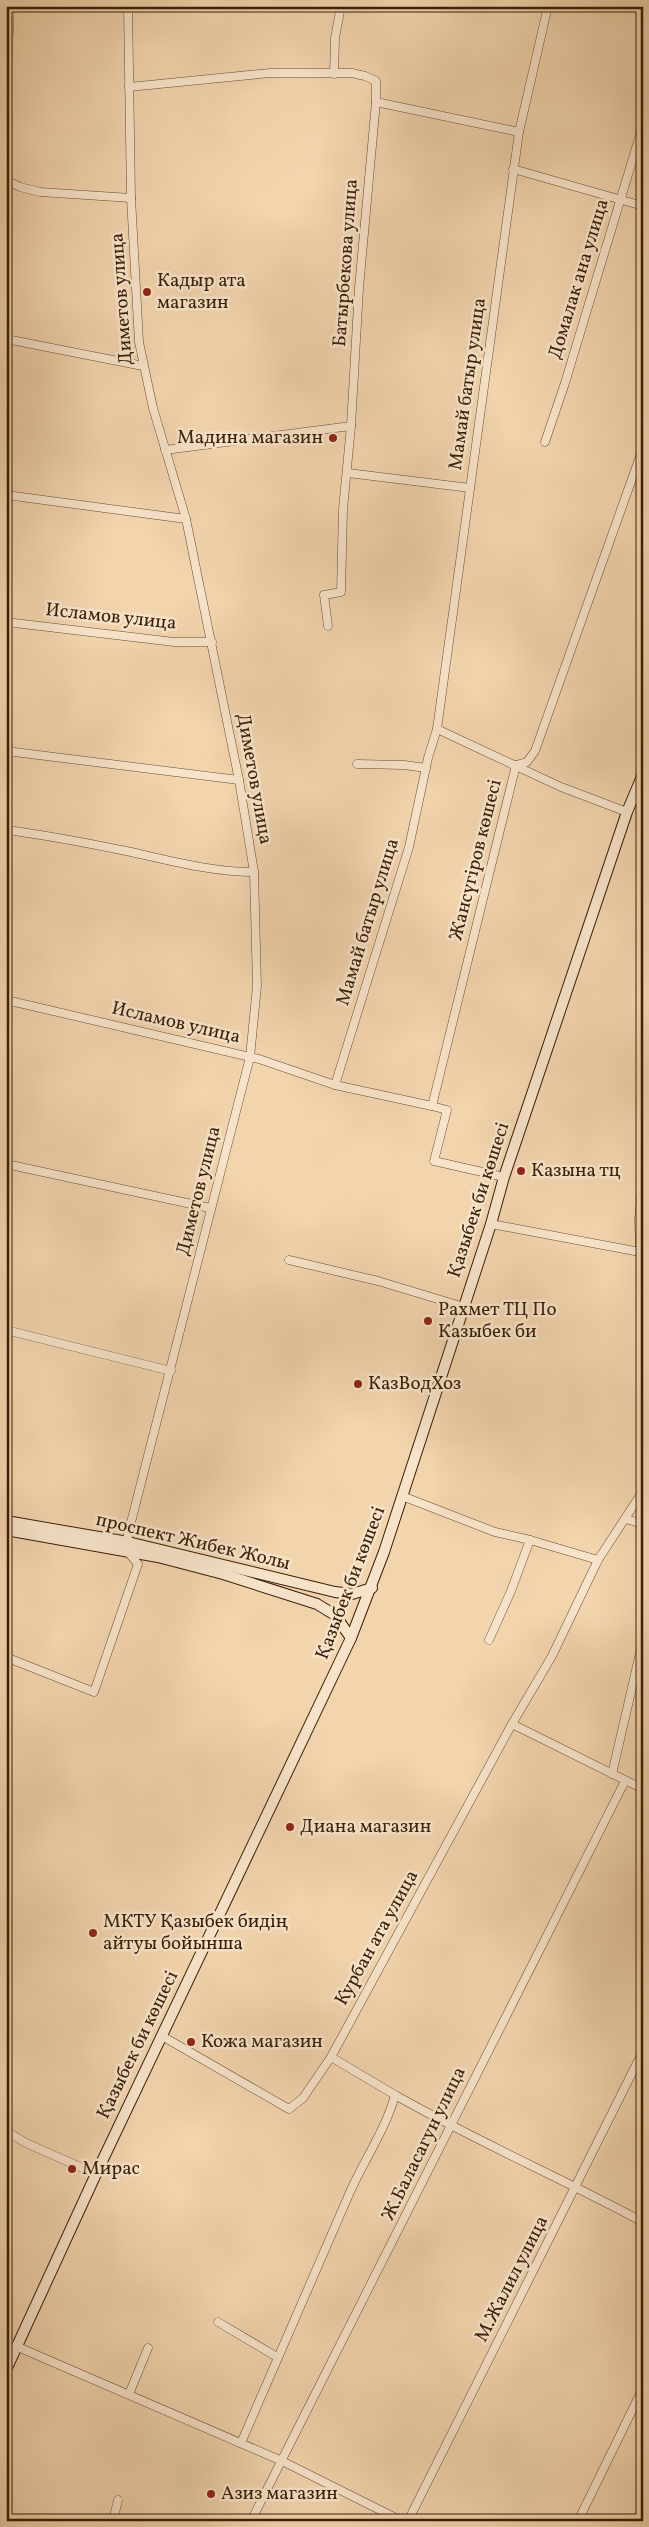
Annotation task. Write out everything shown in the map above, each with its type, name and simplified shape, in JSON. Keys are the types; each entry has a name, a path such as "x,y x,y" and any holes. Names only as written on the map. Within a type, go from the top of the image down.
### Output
{"main road":[{"name":"Қазыбек би көшесі","path":"6,2370 96,2174 351,1638 372,1588 491,1224 504,1177 627,812 638,800 643,774"},
{"name":"проспект Жибек Жолы","path":"6,1522 335,1592 352,1594 372,1588"},
{"name":"проспект Жибек Жолы","path":"6,1530 128,1547 223,1574 317,1604 335,1615 351,1638"}],"street":[{"path":"6,97 10,6"},
{"name":"Диметов улица","path":"128,6 131,198 143,366 165,450 186,519 239,780 254,872 257,986 250,1057 131,1521 128,1547"},
{"path":"334,74 335,38 341,6"},
{"name":"Мамай батыр улица","path":"335,1085 409,847 426,768 437,729 519,132 548,6"},
{"name":"Батырбекова улица","path":"129,87 270,73 352,73 376,81 376,102 359,288 348,473 344,509 341,592 324,596 328,626"},
{"path":"376,102 519,132"},
{"name":"Домалак ана улица","path":"545,442 566,383 643,125"},
{"path":"514,170 643,206"},
{"path":"6,180 20,187 40,192 131,198"},
{"path":"6,340 120,360 143,366"},
{"path":"165,450 351,426"},
{"name":"Жансүгіров көшесі","path":"432,1106 516,765 527,762 535,751 643,448"},
{"path":"348,473 470,488"},
{"path":"6,495 186,519"},
{"name":"Исламов улица","path":"6,622 174,642 212,642"},
{"path":"437,729 561,787 627,812"},
{"path":"6,751 239,780"},
{"path":"357,764 404,765 426,768"},
{"path":"6,830 127,851 172,863 232,872 254,872"},
{"name":"Исламов улица","path":"6,1000 250,1057 335,1085 432,1106"},
{"path":"432,1106 447,1110 434,1161 504,1177"},
{"path":"6,1164 210,1208"},
{"path":"491,1224 641,1252 639,1219 643,1178"},
{"path":"289,1260 378,1281 464,1307"},
{"path":"6,1330 171,1371"},
{"path":"643,1491 626,1519 643,1524"},
{"path":"402,1496 495,1532 598,1560"},
{"name":"Курбан ата улица","path":"162,2036 289,2109 303,2098 331,2056 512,1724 552,1656 598,1560 626,1519"},
{"path":"489,1640 511,1591 530,1540"},
{"path":"8,1658 94,1692 138,1564 128,1547"},
{"path":"612,1774 643,1640"},
{"path":"512,1724 643,1789"},
{"name":"Ж.Баласагун улица","path":"251,2521 625,1780"},
{"name":"М.Жалил улица","path":"408,2521 577,2187 643,2051"},
{"path":"331,2056 451,2127 577,2187 643,2222"},
{"path":"241,2443 365,2159 392,2108 395,2095"},
{"path":"6,2131 26,2143 96,2174"},
{"path":"218,2322 277,2357"},
{"path":"18,2347 282,2461 402,2521"},
{"path":"129,2394 148,2348"},
{"path":"578,2521 643,2388"},
{"path":"113,2521 118,2500"}],"place":[{"name":"Кадыр ата магазин","path":"147,292"},
{"name":"Мадина магазин","path":"333,438"},
{"name":"Казына тц","path":"521,1171"},
{"name":"Рахмет ТЦ По Казыбек би","path":"428,1321"},
{"name":"КазВодХоз","path":"358,1384"},
{"name":"Диана магазин","path":"290,1827"},
{"name":"МКТУ Қазыбек бидің айтуы бойынша","path":"93,1933"},
{"name":"Кожа магазин","path":"191,2042"},
{"name":"Мирас","path":"72,2169"},
{"name":"Азиз магазин","path":"211,2494"}]}
